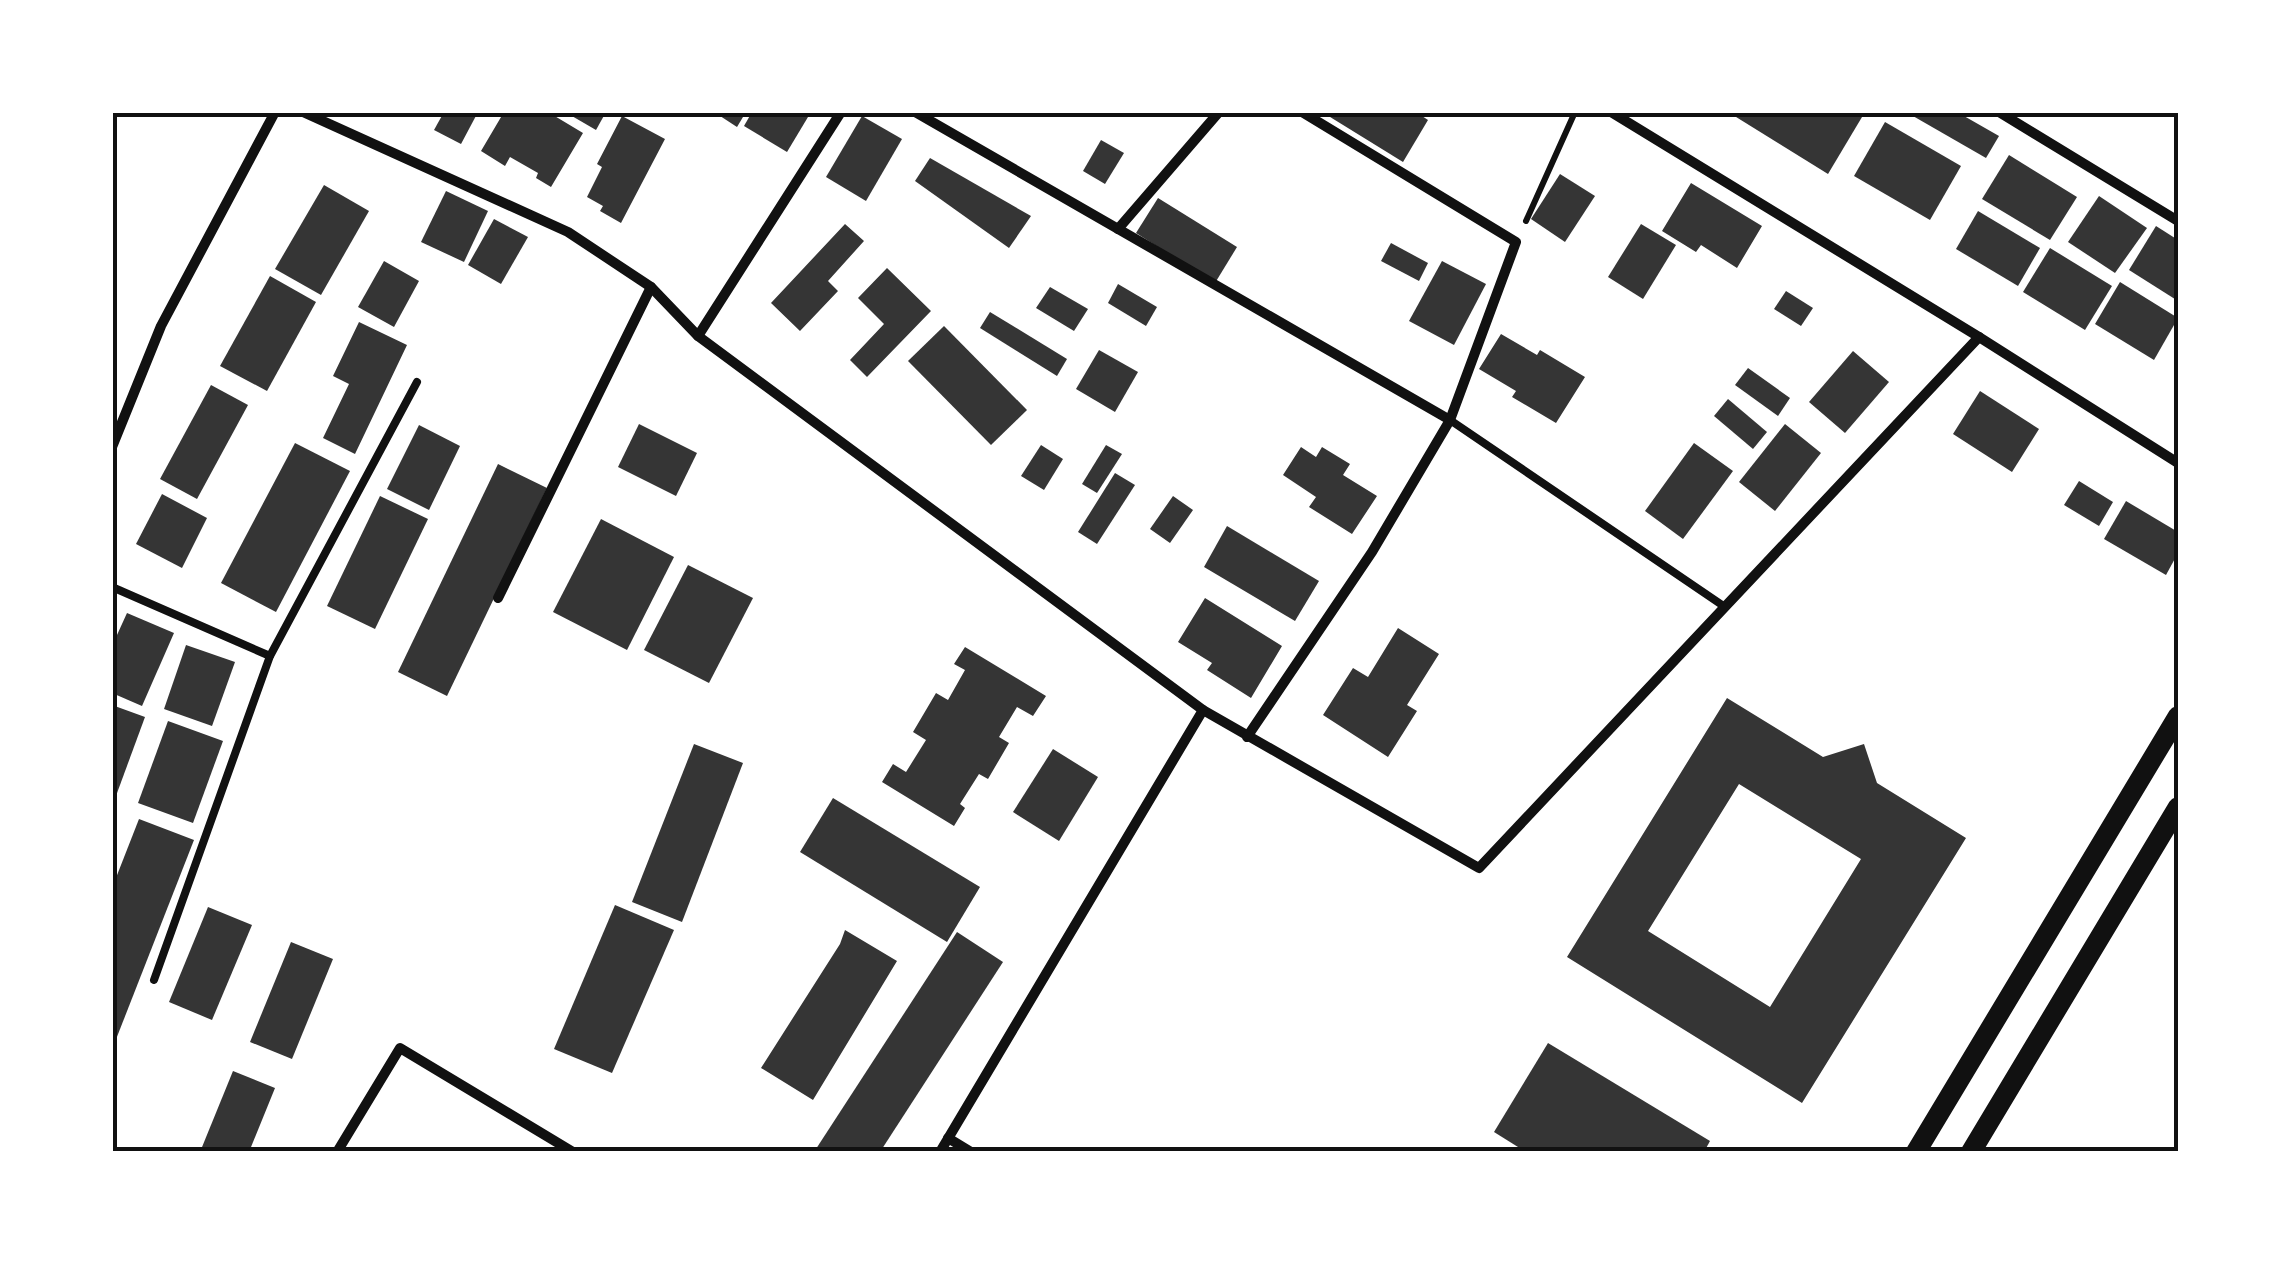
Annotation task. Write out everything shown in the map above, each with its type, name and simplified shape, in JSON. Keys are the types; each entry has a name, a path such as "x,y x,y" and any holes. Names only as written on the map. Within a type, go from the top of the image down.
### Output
{"main road":[{"path":"1916,1152 2178,716"},
{"path":"1971,1152 2178,807"}],"street":[{"path":"112,447 161,326 275,112"},
{"path":"302,112 568,232 651,287 698,336 1203,710 1478,868 1979,337"},
{"path":"698,336 841,112"},
{"path":"915,112 1450,420"},
{"path":"1118,229 1219,112"},
{"path":"1247,737 1372,552 1450,420 1516,242 1302,112"},
{"path":"1611,112 2178,464"},
{"path":"1998,112 2178,221"},
{"path":"498,598 651,287"},
{"path":"940,1152 1203,710"},
{"path":"337,1152 400,1048 573,1152"},
{"path":"948,1138 971,1152"}],"lane":[{"path":"154,980 270,656 417,382"},
{"path":"1450,420 1724,606"},
{"path":"112,587 270,656"}],"path":[{"path":"1516,242 1576,112"}],"building":[{"path":"444,112 478,112 461,144 434,130"},
{"path":"504,112 548,112 583,133 551,187 536,178 538,173 510,157 505,166 481,151"},
{"path":"565,112 606,112 596,130"},
{"path":"714,112 746,112 737,127"},
{"path":"752,112 811,112 787,152 744,126"},
{"path":"1322,112 1416,112 1428,120 1403,162"},
{"path":"1728,112 1865,112 1828,174"},
{"path":"1906,112 1957,112 1999,136 1986,158"},
{"path":"622,116 665,139 621,223 600,211 603,206 587,197 602,167 597,164"},
{"path":"862,116 902,139 866,201 826,177"},
{"path":"1885,122 1961,166 1930,220 1854,176"},
{"path":"1101,140 1124,153 1105,184 1083,171"},
{"path":"2009,155 2077,197 2050,240 1982,199"},
{"path":"930,158 1031,216 1009,248 915,181"},
{"path":"1560,174 1595,196 1565,242 1531,219"},
{"path":"1691,183 1762,226 1737,268 1701,245 1696,252 1662,231"},
{"path":"324,185 369,211 321,295 275,269"},
{"path":"446,191 488,211 464,262 421,242"},
{"path":"2099,196 2147,228 2115,273 2068,242"},
{"path":"1158,198 1237,247 1215,283 1136,233"},
{"path":"1978,211 2040,248 2018,286 1956,249"},
{"path":"494,219 528,237 501,284 468,265"},
{"path":"845,224 864,241 828,281 838,291 800,331 771,303"},
{"path":"1641,224 1676,245 1643,299 1608,277"},
{"path":"2156,226 2178,240 2178,301 2129,270"},
{"path":"1391,243 1428,263 1419,281 1381,261"},
{"path":"2050,248 2112,286 2085,330 2023,292"},
{"path":"384,261 419,281 394,327 358,307"},
{"path":"1442,261 1486,284 1454,345 1409,321"},
{"path":"887,268 931,311 867,377 850,360 884,324 858,298"},
{"path":"270,276 316,302 267,391 220,366"},
{"path":"2120,282 2178,318 2154,360 2095,324"},
{"path":"1118,284 1157,307 1146,326 1108,303"},
{"path":"1050,287 1088,309 1074,331 1036,308"},
{"path":"1786,291 1813,308 1801,326 1774,309"},
{"path":"990,312 1067,359 1057,376 980,328"},
{"path":"359,322 407,345 355,454 323,438 349,384 333,376"},
{"path":"944,326 1027,410 991,445 908,361"},
{"path":"1501,334 1537,355 1540,350 1585,377 1556,423 1512,397 1516,391 1479,369"},
{"path":"1099,350 1138,372 1115,412 1076,389"},
{"path":"1853,351 1889,382 1845,433 1809,402"},
{"path":"1748,368 1790,398 1778,416 1735,385"},
{"path":"211,385 248,405 197,499 160,479"},
{"path":"1980,391 2039,429 2012,472 1953,434"},
{"path":"1728,399 1767,432 1753,449 1714,416"},
{"path":"639,424 697,453 676,496 618,467"},
{"path":"1785,424 1821,453 1775,511 1739,482"},
{"path":"419,425 460,446 429,510 387,489"},
{"path":"295,443 350,471 276,612 221,583"},
{"path":"1694,443 1733,471 1683,539 1645,511"},
{"path":"1041,445 1063,459 1044,490 1021,476"},
{"path":"1106,445 1122,454 1097,493 1082,484"},
{"path":"1301,447 1316,457 1322,447 1350,464 1343,475 1377,496 1352,534 1309,507 1316,497 1283,475"},
{"path":"498,464 547,488 447,696 398,672"},
{"path":"1115,473 1135,485 1097,544 1078,532"},
{"path":"2079,481 2113,502 2099,526 2064,505"},
{"path":"162,494 207,518 182,568 136,544"},
{"path":"380,496 428,519 375,629 327,606"},
{"path":"1173,496 1193,510 1170,543 1150,529"},
{"path":"2126,501 2178,532 2178,553 2166,575 2104,539"},
{"path":"601,519 674,557 627,650 553,612"},
{"path":"1227,526 1319,581 1295,621 1204,567"},
{"path":"688,565 753,598 709,683 644,650"},
{"path":"1205,598 1282,646 1251,698 1207,670 1212,663 1178,642"},
{"path":"127,613 174,633 142,706 112,693 112,646"},
{"path":"1398,628 1439,654 1407,705 1417,711 1388,757 1323,715 1353,668 1368,677"},
{"path":"186,645 235,662 212,726 164,709"},
{"path":"965,647 1046,696 1033,716 1017,707 999,737 1009,743 988,779 979,774 960,804 965,808 954,826 882,782 893,764 906,772 926,740 913,732 936,693 948,700 965,670 954,664"},
{"path":"1727,698 1823,757 1864,744 1877,783 1966,838 1802,1103 1567,957","holes":["1739,784 1861,859 1770,1007 1648,931"]},
{"path":"112,705 145,717 113,804 112,804"},
{"path":"168,721 223,741 193,823 138,803"},
{"path":"694,744 743,763 682,922 632,902"},
{"path":"1053,749 1098,777 1059,841 1013,812"},
{"path":"833,798 980,887 947,942 800,852"},
{"path":"139,819 194,840 113,1047 112,888"},
{"path":"615,905 674,930 612,1073 554,1049"},
{"path":"208,907 252,925 212,1020 169,1002"},
{"path":"845,930 897,961 813,1100 761,1068 840,944"},
{"path":"957,932 1003,962 880,1152 814,1152"},
{"path":"291,942 333,959 292,1059 250,1042"},
{"path":"1548,1043 1710,1141 1704,1152 1526,1152 1494,1132"},
{"path":"233,1071 275,1088 249,1152 200,1152"}]}
